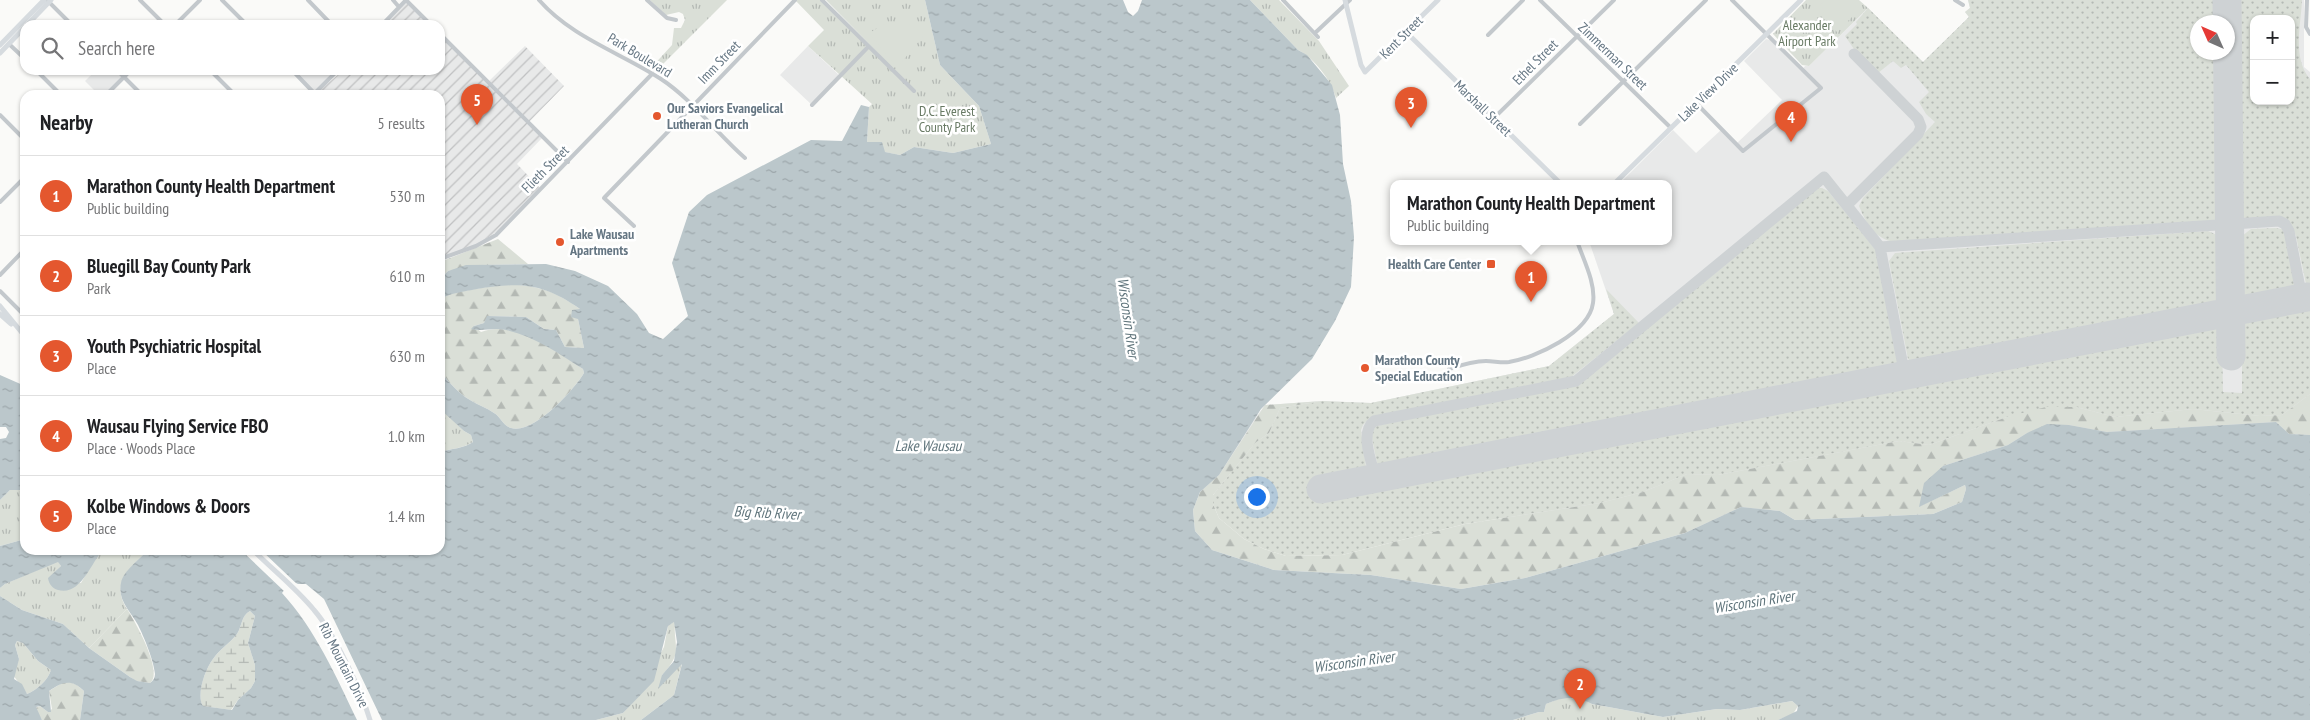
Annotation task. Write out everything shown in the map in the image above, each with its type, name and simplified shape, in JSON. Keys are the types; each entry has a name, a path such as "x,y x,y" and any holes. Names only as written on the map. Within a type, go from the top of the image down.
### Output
{"street":[{"path":"140,0 160,20"},
{"path":"181,20 200,0"},
{"path":"222,0 242,20"},
{"path":"308,0 327,20"},
{"path":"393,0 400,7"},
{"path":"387,20 406,0 426,20"},
{"name":"Park Boulevard","path":"539,0 562,21 585,37 668,84 745,158"},
{"path":"647,0 667,18 676,20"},
{"name":"Imm Street","path":"634,226 604,198 795,0"},
{"path":"822,0 914,91"},
{"path":"1283,0 1318,37"},
{"name":"Kent Street","path":"1347,1 1364,72 1438,0"},
{"path":"1488,35 1523,0"},
{"name":"Zimmerman Street","path":"1540,0 1671,128"},
{"name":"Ethel Street","path":"1494,118 1614,0"},
{"path":"1580,124 1706,0"},
{"path":"1696,103 1743,151 1821,88 1732,0"},
{"name":"Lake View Drive","path":"1618,180 1801,0"},
{"path":"1955,0 1963,5"},
{"path":"2308,0 2307,29 2310,34"},
{"path":"48,1 67,20"},
{"path":"31,20 48,1"},
{"path":"27,20 48,1"},
{"path":"1315,33 1347,1"},
{"path":"0,45 20,27"},
{"path":"0,53 20,32"},
{"name":"Marshall Street","path":"1406,32 1557,180"},
{"path":"445,39 568,162"},
{"path":"9,44 20,54"},
{"path":"812,105 868,47"},
{"name":"Flieth Street","path":"445,257 476,246 496,235 652,74"},
{"path":"41,75 56,90"},
{"path":"215,75 230,90"},
{"path":"297,75 310,90"},
{"path":"318,90 333,75"},
{"path":"111,90 124,77 137,90"},
{"path":"0,115 20,135"},
{"path":"1,200 20,182"},
{"path":"1449,369 1469,363 1506,362 1532,356 1556,343 1582,323 1590,313 1593,299 1589,278 1578,245"},
{"path":"0,274 20,254"},
{"path":"0,291 20,311"},
{"path":"0,306 20,330"},
{"path":"0,314 20,332"},
{"name":"Rib Mountain Drive","path":"258,555 315,611 329,631 370,719"}],"shaded area":[{"path":"406,0 426,20 387,20"},
{"path":"1968,0 2304,0 2304,67 2310,72 2310,435 2008,445 1943,466 1685,533 1200,492 1265,405 1322,401 1371,403 1549,366 1614,314 1590,245 1672,245 1672,180 1623,180 1673,130 1696,153 1721,130 1735,145 1782,100 1744,61 1766,39 1770,40 1801,71 1805,66 1809,66 1868,8 1923,62 1969,17 1965,12 1970,8"},
{"path":"445,39 488,82 525,46 564,86 529,122 543,137 517,164 541,189 501,229 475,246 445,257 445,90 319,90 338,75 445,75"},
{"path":"808,46 840,76 812,105 780,75"},
{"path":"91,75 122,75 124,77 111,90 94,90 85,81"},
{"path":"297,75 330,75 318,90 311,90"}],"green space":[{"path":"650,0 727,0 655,72 650,69 672,45 674,28 681,28 685,20 683,14 679,12 666,15"},
{"name":"D.C. Everest County Park","path":"795,0 822,0 885,60 826,0 925,0 940,65 979,106 991,144 953,153 914,147 900,155 884,152 867,142 869,107 872,104 808,46 824,30"},
{"path":"1250,0 1279,0 1319,41 1349,86 1336,98 1330,84 1316,64 1298,50"},
{"name":"Alexander Airport Park","path":"1806,0 1859,0 1868,8 1809,66 1802,65 1773,34"},
{"path":"1825,0 1837,0 1853,16 1837,32 1821,16 1825,11 1820,5"},
{"path":"1968,0 2219,0 2219,15 2190,15 2190,60 2219,60 2221,211 2218,218 2211,222 1901,242 1886,240 1874,232 1859,206 1863,198 1935,122 1926,114 1919,102 1929,92 1906,65 1901,68 1893,61 1878,73 1856,52 1845,36 1857,24 1856,22 1868,8 1923,62 1969,17 1965,12 1970,8"},
{"path":"2238,0 2302,0 2299,51 2304,71 2310,79 2310,303 2296,236 2292,228 2287,222 2275,218 2245,219 2240,211"},
{"path":"901,22 909,24 925,34 900,64 895,65 869,33 887,23"},
{"path":"1815,188 1822,188 1828,191 1877,251 1898,362 1894,369 1389,467 1383,467 1377,463 1371,434 1376,426 1578,384 1724,266"},
{"path":"2251,229 2282,229 2286,236 2295,288 2281,296 2247,299 2241,289 2242,236"},
{"path":"2208,231 2217,235 2221,246 2222,300 2216,307 1916,365 1908,359 1889,261 1895,253"},
{"path":"498,239 528,264 481,265 448,271 445,274 445,260"},
{"path":"504,284 536,287 562,297 580,309 578,319 584,348 565,347 556,330 544,329 526,317 488,316 484,323 474,326 481,332 494,329 507,330 535,339 583,369 584,373 579,381 552,410 541,418 530,425 520,428 508,427 494,413 466,397 445,377 445,297 452,293"},
{"path":"1606,289 1639,323 1570,378 1371,417 1361,430 1366,467 1358,473 1321,480 1325,499 2213,327 2220,331 2222,336 2223,392 2242,393 2242,330 2245,323 2310,309 2310,394 2282,415 2260,416 2193,409 2115,417 2076,407 2007,417 1929,445 1899,441 1718,475 1687,474 1643,492 1600,503 1465,524 1342,555 1286,556 1264,549 1244,539 1219,518 1213,504 1213,495 1255,443 1269,433 1280,408 1322,401 1371,403 1549,366 1614,314"},
{"path":"2310,394 2310,435 2289,434 2276,422 2107,432 2069,425 2027,433 2008,445 1943,466 1920,506 1965,485 1966,489 1962,502 1933,514 1795,520 1780,511 1741,507 1685,533 1525,578 1461,589 1371,575 1274,570 1212,550 1195,531 1193,510 1200,492 1219,475 1265,405 1322,401 1280,408 1269,433 1255,443 1213,495 1213,504 1219,518 1244,539 1264,549 1286,556 1342,555 1465,524 1600,503 1643,492 1687,474 1718,475 1899,441 1929,445 2007,417 2046,407 2076,407 2115,417 2193,409 2260,416 2282,415"},
{"path":"445,412 464,431 471,435 473,442 445,451"},
{"path":"10,490 20,490 20,540 0,546 0,500"},
{"path":"98,555 143,555 124,576 121,583 122,599 127,609 89,648 63,624 22,610 0,596 0,588 5,584 58,561 61,566 49,578 81,583"},
{"path":"127,609 151,658 153,677 150,683 136,681 89,648"},
{"path":"250,611 255,616 248,643 255,665 255,681 231,710 203,706 200,696 202,682 207,669 215,656 237,634 243,618"},
{"path":"675,621 675,655 669,667 662,675 667,679 682,663 674,695 641,720 596,720 623,713 637,697 664,647 668,626"},
{"path":"17,641 23,643 38,661 51,670 42,684 27,694 13,675 19,659 15,645"},
{"path":"68,681 84,691 80,720 42,720 35,708 40,706 48,712 52,709 49,691"},
{"path":"1563,697 1663,717 1717,709 1740,710 1792,701 1798,706 1793,714 1778,720 1513,720 1544,712 1546,704"}],"water":[{"name":"Lake Wausau","path":"925,0 1123,0 1128,12 1133,16 1138,11 1142,0 1250,0 1298,50 1307,55 1332,85 1340,115 1343,164 1351,201 1354,237 1351,287 1335,321 1312,359 1261,409 1219,475 1200,492 1193,510 1195,531 1212,550 1274,570 1371,575 1461,589 1525,578 1685,533 1741,507 1780,511 1795,520 1933,514 1962,502 1966,489 1965,485 1919,507 1924,483 1943,466 2008,445 2027,433 2047,424 2069,425 2107,432 2276,422 2289,434 2310,435 2310,720 1778,720 1797,711 1798,706 1792,701 1740,710 1717,709 1663,717 1569,698 1546,704 1544,712 1513,720 641,720 674,695 682,664 658,689 662,675 674,661 677,642 674,622 668,626 654,681 623,713 596,720 382,720 324,599 306,584 298,584 291,581 282,593 315,637 357,720 80,720 84,691 75,684 66,683 58,685 49,691 51,712 40,706 36,707 42,720 0,720 0,596 22,610 63,624 89,648 130,677 137,681 150,683 154,679 155,674 151,656 138,625 125,606 120,589 125,574 143,555 445,555 445,451 473,442 471,435 445,414 445,377 466,397 494,413 508,427 520,428 530,425 552,410 584,373 583,369 565,357 517,333 501,329 471,329 484,323 487,316 526,317 544,329 556,330 565,347 584,348 578,319 571,317 572,310 580,309 567,300 542,289 519,285 492,287 445,297 445,274 448,271 466,265 546,264 575,271 608,286 637,314 649,333 663,339 688,316 672,263 689,212 707,195 811,140 842,141 861,105 869,107 867,142 882,142 885,152 900,155 914,147 953,153 991,144 979,106 940,65","holes":["250,611 255,616 248,643 255,665 255,681 251,688 238,700 232,710 203,706 200,696 202,682 210,663 237,634 247,613","17,641 23,643 38,661 51,670 42,684 27,694 22,684 14,679 19,659 15,645"]},
{"path":"0,375 20,384 20,490 10,490 0,500 0,439 6,438 9,432 6,427 0,427"},
{"path":"20,540 20,555 99,555 79,584 66,591 54,588 48,578 61,566 58,562 5,584 0,588 0,546"}],"pier":[{"path":"246,555 266,555 300,587 292,584 285,592"}],"taxiway":[{"path":"1847,205 1918,134 1921,127 1918,119 1854,54"},
{"path":"1376,479 1367,440 1367,433 1374,421 1576,381 1824,177 1880,247 1905,376"},
{"path":"1880,247 2279,221 2285,224 2289,231 2302,298"}],"runway":[{"path":"2227,0 2231,356"},
{"path":"1321,489 2307,297"}],"place":[{"name":"Our Saviors Evangelical Lutheran Church","path":"657,116"},
{"name":"Kolbe Windows & Doors","path":"477,125"},
{"name":"Youth Psychiatric Hospital","path":"1411,128"},
{"name":"Wausau Flying Service FBO","path":"1791,142"},
{"name":"Lake Wausau Apartments","path":"560,242"},
{"name":"Health Care Center","path":"1491,264"},
{"name":"Marathon County Health Department","path":"1531,302"},
{"name":"Marathon County Special Education","path":"1365,368"},
{"name":"Bluegill Bay County Park","path":"1580,709"}],"water label":[{"name":"Wisconsin River","path":"1128,318"},
{"name":"Big Rib River","path":"767,513"},
{"name":"Wisconsin River","path":"1754,602"},
{"name":"Wisconsin River","path":"1354,662"}]}
